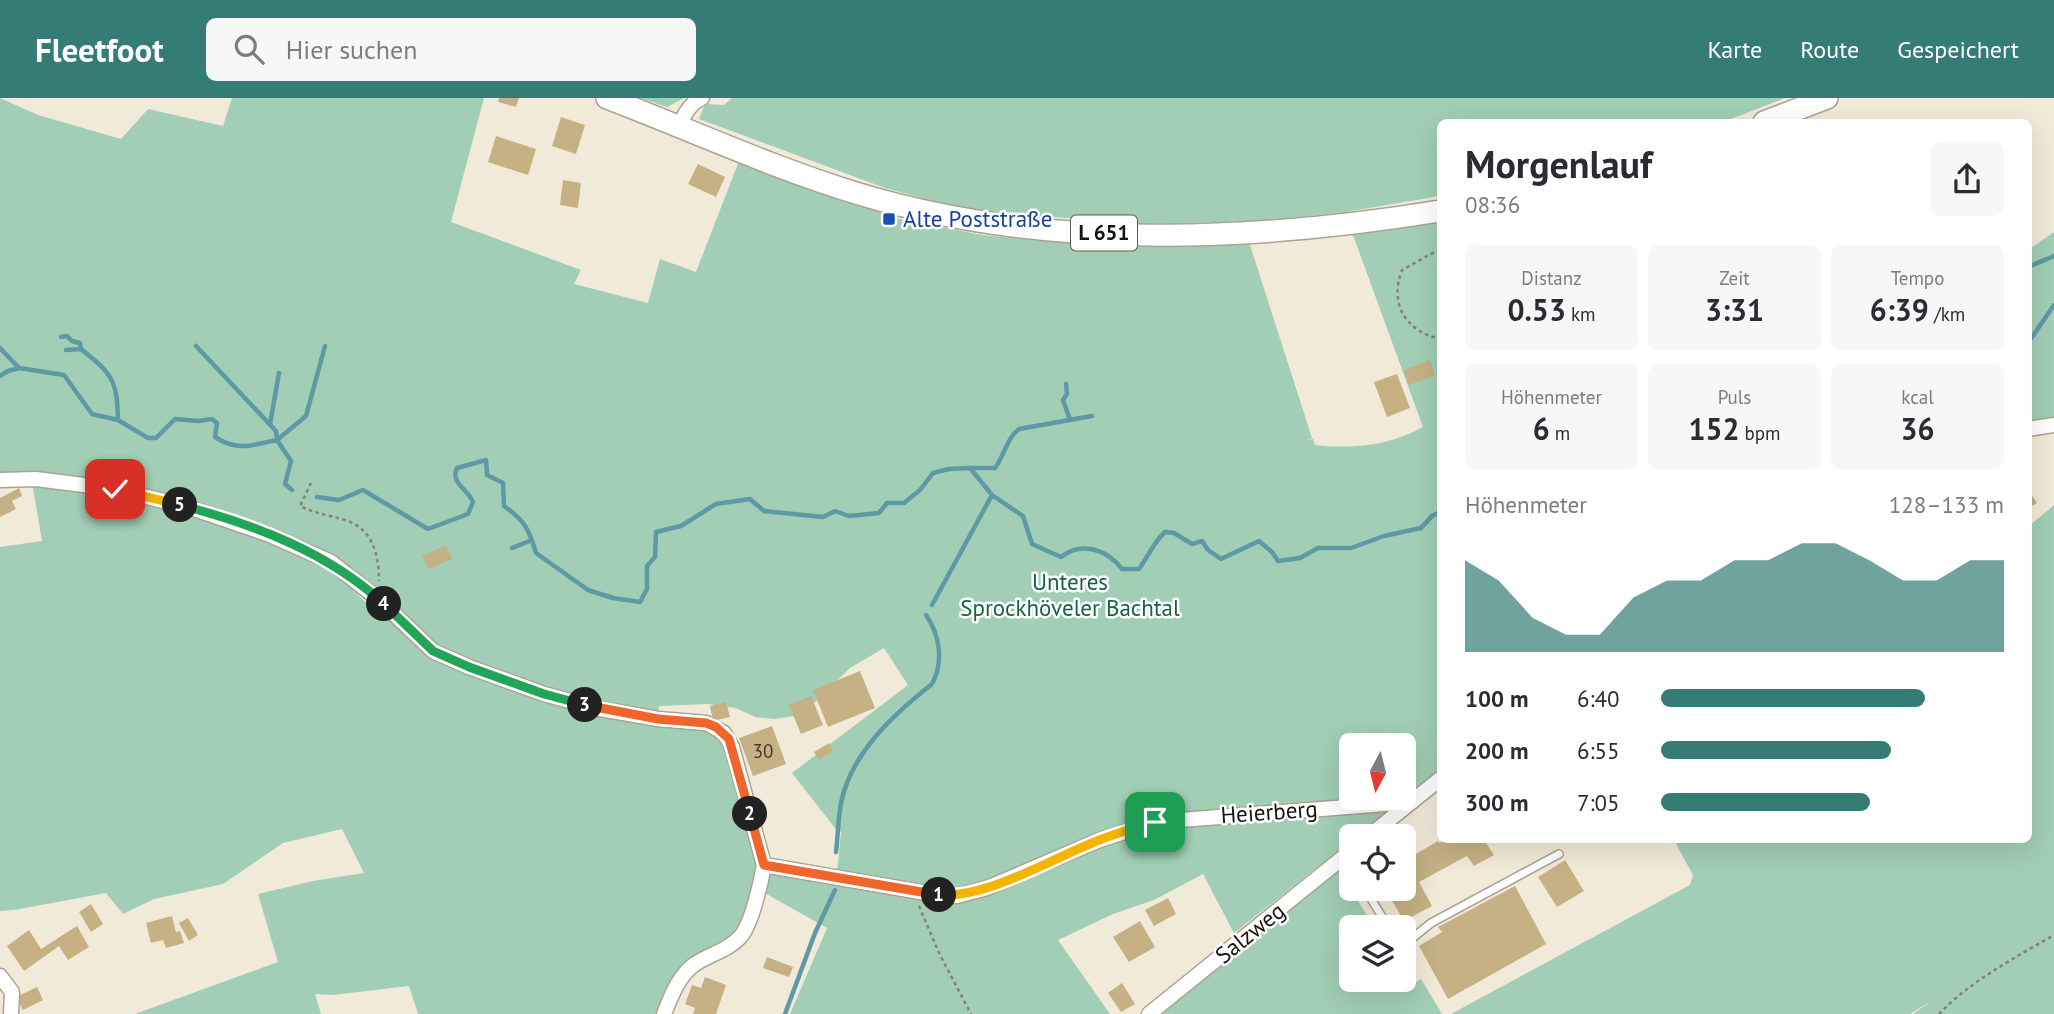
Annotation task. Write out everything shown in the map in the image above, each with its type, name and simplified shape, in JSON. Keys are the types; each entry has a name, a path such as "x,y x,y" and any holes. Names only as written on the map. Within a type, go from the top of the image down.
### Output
{"main road":[{"name":"L 651","path":"607,98 775,164 860,194 954,217 1015,226 1075,232 1217,234 1312,229 1437,211"},
{"path":"1771,119 1827,98"}],"street":[{"path":"680,126 688,108 702,98"},
{"path":"2032,428 2054,425"},
{"path":"0,480 36,479 115,489 191,508 270,535 331,562 377,598 425,645 469,667 544,694 600,709 658,719 706,723 724,733 732,747 764,865 760,889 743,934 686,972 670,996 664,1014"},
{"path":"1416,799 1437,781"},
{"name":"Heierberg","path":"764,865 957,896 987,888 1097,841 1155,822 1339,808"},
{"path":"1384,824 1402,810"},
{"name":"Salzweg","path":"1149,1014 1339,863"},
{"path":"0,976 12,992 11,1014"}],"lane":[{"path":"1416,935 1432,923 1559,854"}],"path":[{"path":"1437,251 1402,270 1396,285 1405,319 1415,330 1437,338"},
{"path":"311,483 300,506 315,514 348,521 370,536 376,553 379,577 377,598"},
{"path":"912,890 939,953 971,1014"},
{"path":"1939,1014 1948,1004 2005,963 2054,935"}],"green space":[{"name":"Unteres Sprockhöveler Bachtal","path":"0,98 38,115 121,139 148,109 223,126 232,98 484,98 451,222 581,270 574,284 648,303 660,259 696,272 739,161 895,218 982,235 1123,245 1249,242 1312,438 1307,440 1313,439 1315,445 1370,445 1423,427 1353,235 1437,222 1437,775 1416,789 1416,733 1339,733 1339,804 1151,821 958,895 837,874 841,831 838,832 792,773 908,685 884,648 850,668 815,702 795,716 774,719 755,717 736,708 707,704 659,706 657,718 544,692 435,646 341,567 193,505 0,481"},
{"path":"640,98 684,98 667,107"},
{"path":"732,98 1785,98 1731,119 1437,119 1437,197 1346,212 1263,221 1141,224 967,210 885,188 699,119 705,104 724,105"},
{"path":"2054,232 2054,418 2032,421 2032,247"},
{"path":"32,482 114,491 187,511 328,564 372,609 453,662 662,724 707,731 718,739 729,755 762,866 738,940 690,959 667,994 659,1014 418,1014 409,986 332,995 315,994 321,1014 135,1014 278,962 258,894 364,873 342,829 283,843 223,884 154,899 123,914 106,893 0,911 0,547 42,541"},
{"path":"2054,505 2054,1014 1913,1014 1931,1001 1910,1014 1451,1014 1690,885 1693,875 1676,843 2032,843 2032,524"},
{"path":"1342,810 1389,810 1371,824 1339,824 1339,850 1234,933 1203,874 1154,900 1113,914 1058,940 1110,1014 790,1014 827,928 761,891 775,868 960,899 1158,824"},
{"path":"1339,870 1339,901 1358,901 1367,915 1339,915 1339,992 1416,992 1416,982 1421,979 1442,1014 1161,1014"}],"building":[{"path":"499,98 519,98 516,107 498,102"},
{"path":"561,117 585,125 576,154 552,146"},
{"path":"496,136 536,149 528,175 488,162"},
{"path":"698,164 725,177 716,197 688,184"},
{"path":"563,180 581,183 578,208 560,205"},
{"path":"1430,360 1435,375 1409,385 1404,370"},
{"path":"1397,374 1410,408 1387,417 1374,382"},
{"path":"19,488 22,496 12,501 16,509 0,517 0,498"},
{"path":"446,545 452,559 429,569 422,556"},
{"path":"860,671 875,708 828,727 813,690"},
{"path":"811,696 823,725 801,734 789,705"},
{"path":"726,702 730,717 713,721 710,706"},
{"path":"772,726 786,764 753,776 739,738"},
{"path":"829,743 833,751 819,760 814,752"},
{"path":"1437,842 1486,843 1494,855 1474,866 1467,856 1419,882 1432,906 1415,915 1400,915 1392,901 1416,901 1416,854"},
{"path":"1565,860 1584,891 1557,907 1538,877"},
{"path":"1515,886 1546,944 1448,999 1419,946 1442,932 1438,927"},
{"path":"1168,898 1176,914 1154,926 1145,910"},
{"path":"91,904 103,924 91,932 79,912"},
{"path":"172,916 176,932 180,931 184,943 166,948 163,940 151,943 146,923"},
{"path":"188,918 198,935 189,941 179,923"},
{"path":"1140,921 1155,947 1129,962 1113,937"},
{"path":"77,926 89,947 68,960 59,946 24,971 7,946 29,930 41,949"},
{"path":"767,957 793,967 789,977 763,968"},
{"path":"705,977 726,985 716,1014 693,1014 695,1008 685,1004 692,985 701,988"},
{"path":"1122,983 1135,1004 1121,1012 1108,993"},
{"path":"37,987 43,1000 23,1010 16,997"}],"waterway":[{"path":"2032,265 2054,256"},
{"path":"2032,337 2054,305"},
{"path":"61,337 67,336 80,343 81,349"},
{"path":"196,346 276,431 277,440 306,416 325,346"},
{"path":"0,348 19,368 64,375 92,414 118,420 148,438 156,438 175,419 212,419 217,423 215,437 223,442 245,446 277,440 291,461 285,484 292,490"},
{"path":"66,350 81,349 111,378 116,395 118,420"},
{"path":"0,376 19,368"},
{"path":"270,424 279,373"},
{"path":"1066,384 1067,394 1063,400 1070,420"},
{"path":"970,468 995,468 1011,437 1019,429 1092,416"},
{"path":"317,497 339,500 363,490 428,529 468,514 473,502 457,482 455,473 457,468 486,460 487,475 503,483 504,506 525,526 536,553 588,590 613,598 640,602 647,589 647,566 655,557 656,532 681,526 716,504 750,499 764,511 823,517 835,511 849,516 879,513 887,503 904,503 920,490 933,473 949,469 970,468 992,495 1023,516 1032,544 1061,557 1077,549 1101,552 1122,569 1139,569 1165,532 1174,533 1192,544 1202,541 1208,550 1221,559 1259,541 1278,561 1300,558 1318,548 1351,548 1384,536 1421,528 1437,514"},
{"path":"932,605 992,495"},
{"path":"512,548 532,540"},
{"path":"836,852 841,803 854,768 876,736 903,708 932,684 936,676 939,649 935,631 926,615"},
{"path":"785,1014 815,933 835,890"}],"place":[{"name":"Alte Poststraße","path":"889,219"}],"route":[{"path":"115,489 191,508 270,535 331,562 377,598 425,645 469,667 544,694 600,709 658,719 706,723 716,727 729,739 732,747 764,865 957,896 987,888 1097,841 1155,822"}]}
